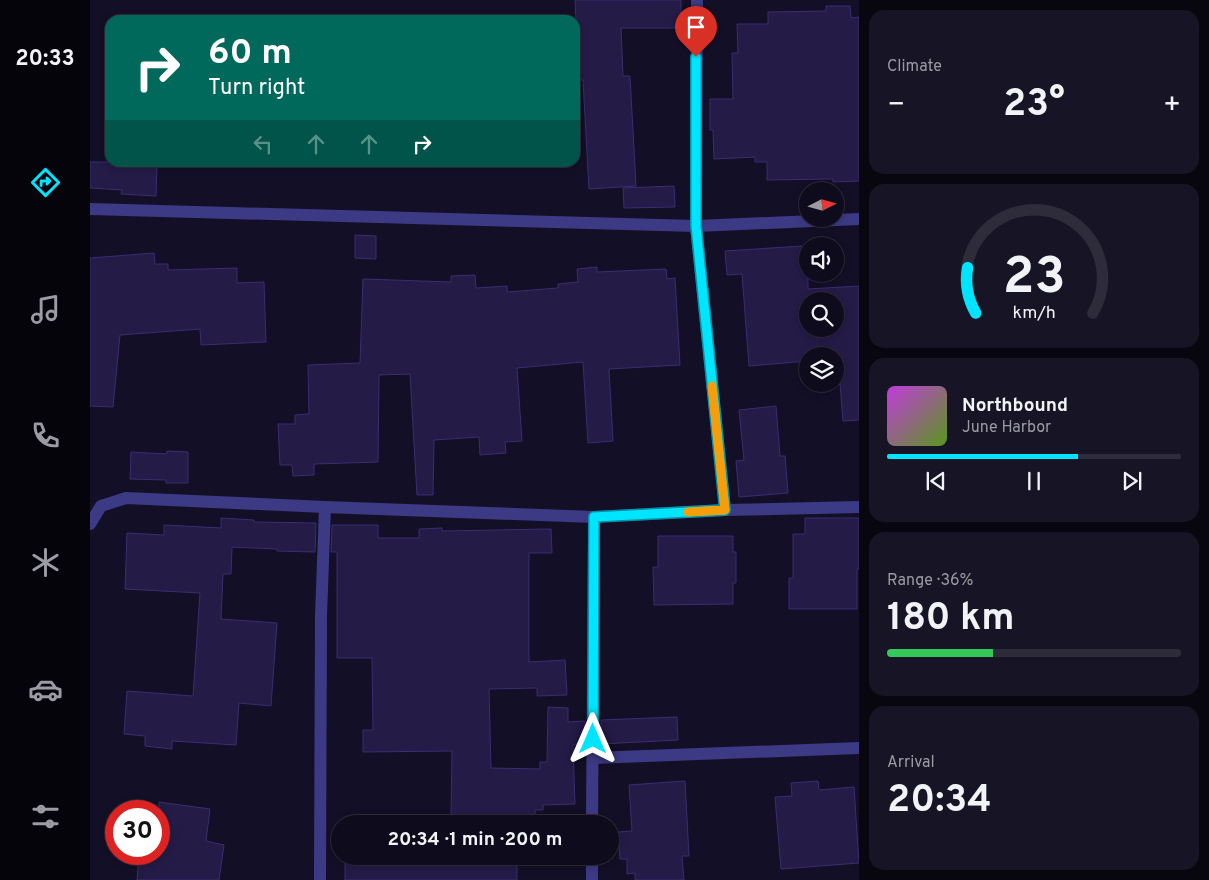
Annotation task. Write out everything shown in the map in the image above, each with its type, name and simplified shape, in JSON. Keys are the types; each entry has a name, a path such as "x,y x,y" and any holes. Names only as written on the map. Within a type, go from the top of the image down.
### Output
{"street":[{"path":"697,0 696,226 725,510"},
{"path":"90,209 696,226 859,219"},
{"path":"90,524 101,506 126,498 594,517 725,510 859,507"},
{"path":"320,880 321,616 324,507"},
{"path":"592,815 594,517"},
{"path":"593,758 859,748"},
{"path":"592,865 592,880"}],"building":[{"path":"575,0 681,0 681,28 621,28 623,76 630,76 636,186 589,189 583,80 580,80 580,15 576,15"},
{"path":"826,6 850,6 851,18 859,17 859,181 833,182 833,179 767,180 767,162 755,162 755,157 714,159 713,130 710,130 710,99 733,99 732,53 738,53 737,24 768,24 768,12 826,11"},
{"path":"90,162 105,162 105,167 157,167 156,196 121,194 122,190 90,188"},
{"path":"674,186 675,207 624,208 623,188"},
{"path":"355,235 376,236 376,259 355,258"},
{"path":"799,246 799,282 808,282 808,289 859,286 859,420 843,421 841,392 844,392 844,347 799,347 799,362 749,366 742,274 727,275 725,251"},
{"path":"154,253 155,264 168,264 168,270 237,268 237,283 264,282 266,342 201,345 200,329 120,335 113,407 90,406 90,258"},
{"path":"597,267 597,272 666,269 667,279 675,278 680,365 609,369 613,441 588,443 583,362 517,368 522,441 505,442 506,453 480,455 479,437 434,440 433,495 417,495 410,374 379,375 378,462 314,464 314,475 293,476 292,465 280,465 278,424 295,424 295,415 309,414 308,365 360,363 363,279 451,282 451,276 475,275 476,288 507,286 507,292 558,288 558,284 578,282 577,269"},
{"path":"776,406 780,456 785,456 788,493 739,497 736,461 744,460 739,410"},
{"path":"167,451 188,452 188,483 166,483 166,480 130,479 131,452 167,454"},
{"path":"221,518 254,520 254,522 316,523 315,552 232,547 231,574 223,574 221,619 277,623 271,706 239,703 236,745 172,741 172,749 145,746 145,736 124,734 127,691 193,696 200,593 125,589 127,533 164,535 164,525 221,528"},
{"path":"805,518 859,518 857,609 789,609 789,578 793,578 793,534 805,534"},
{"path":"332,525 378,525 378,538 419,538 419,529 442,528 442,531 551,529 552,553 529,553 529,662 565,660 567,695 537,696 537,688 489,689 491,768 540,769 540,762 547,762 548,707 568,708 568,722 585,721 584,744 573,745 575,804 543,805 543,810 535,810 535,815 451,815 452,751 363,752 363,730 373,730 372,658 337,658 337,552 331,552"},
{"path":"658,536 733,536 733,552 736,552 736,583 733,583 733,604 654,605 653,567 658,567"},
{"path":"677,717 678,740 601,744 601,720"},
{"path":"685,781 689,856 682,856 684,880 635,880 635,873 627,874 627,859 620,859 619,832 632,831 629,785"},
{"path":"818,781 819,790 854,787 859,863 781,869 775,797 792,796 791,783"},
{"path":"170,804 210,809 206,841 224,845 219,880 137,880 138,865 170,865"},
{"path":"345,865 517,865 517,880 345,880"}],"slow traffic":[{"path":"688,512 725,510 712,386"}],"route":[{"path":"593,739 594,517 725,510 696,226 696,57"}]}
